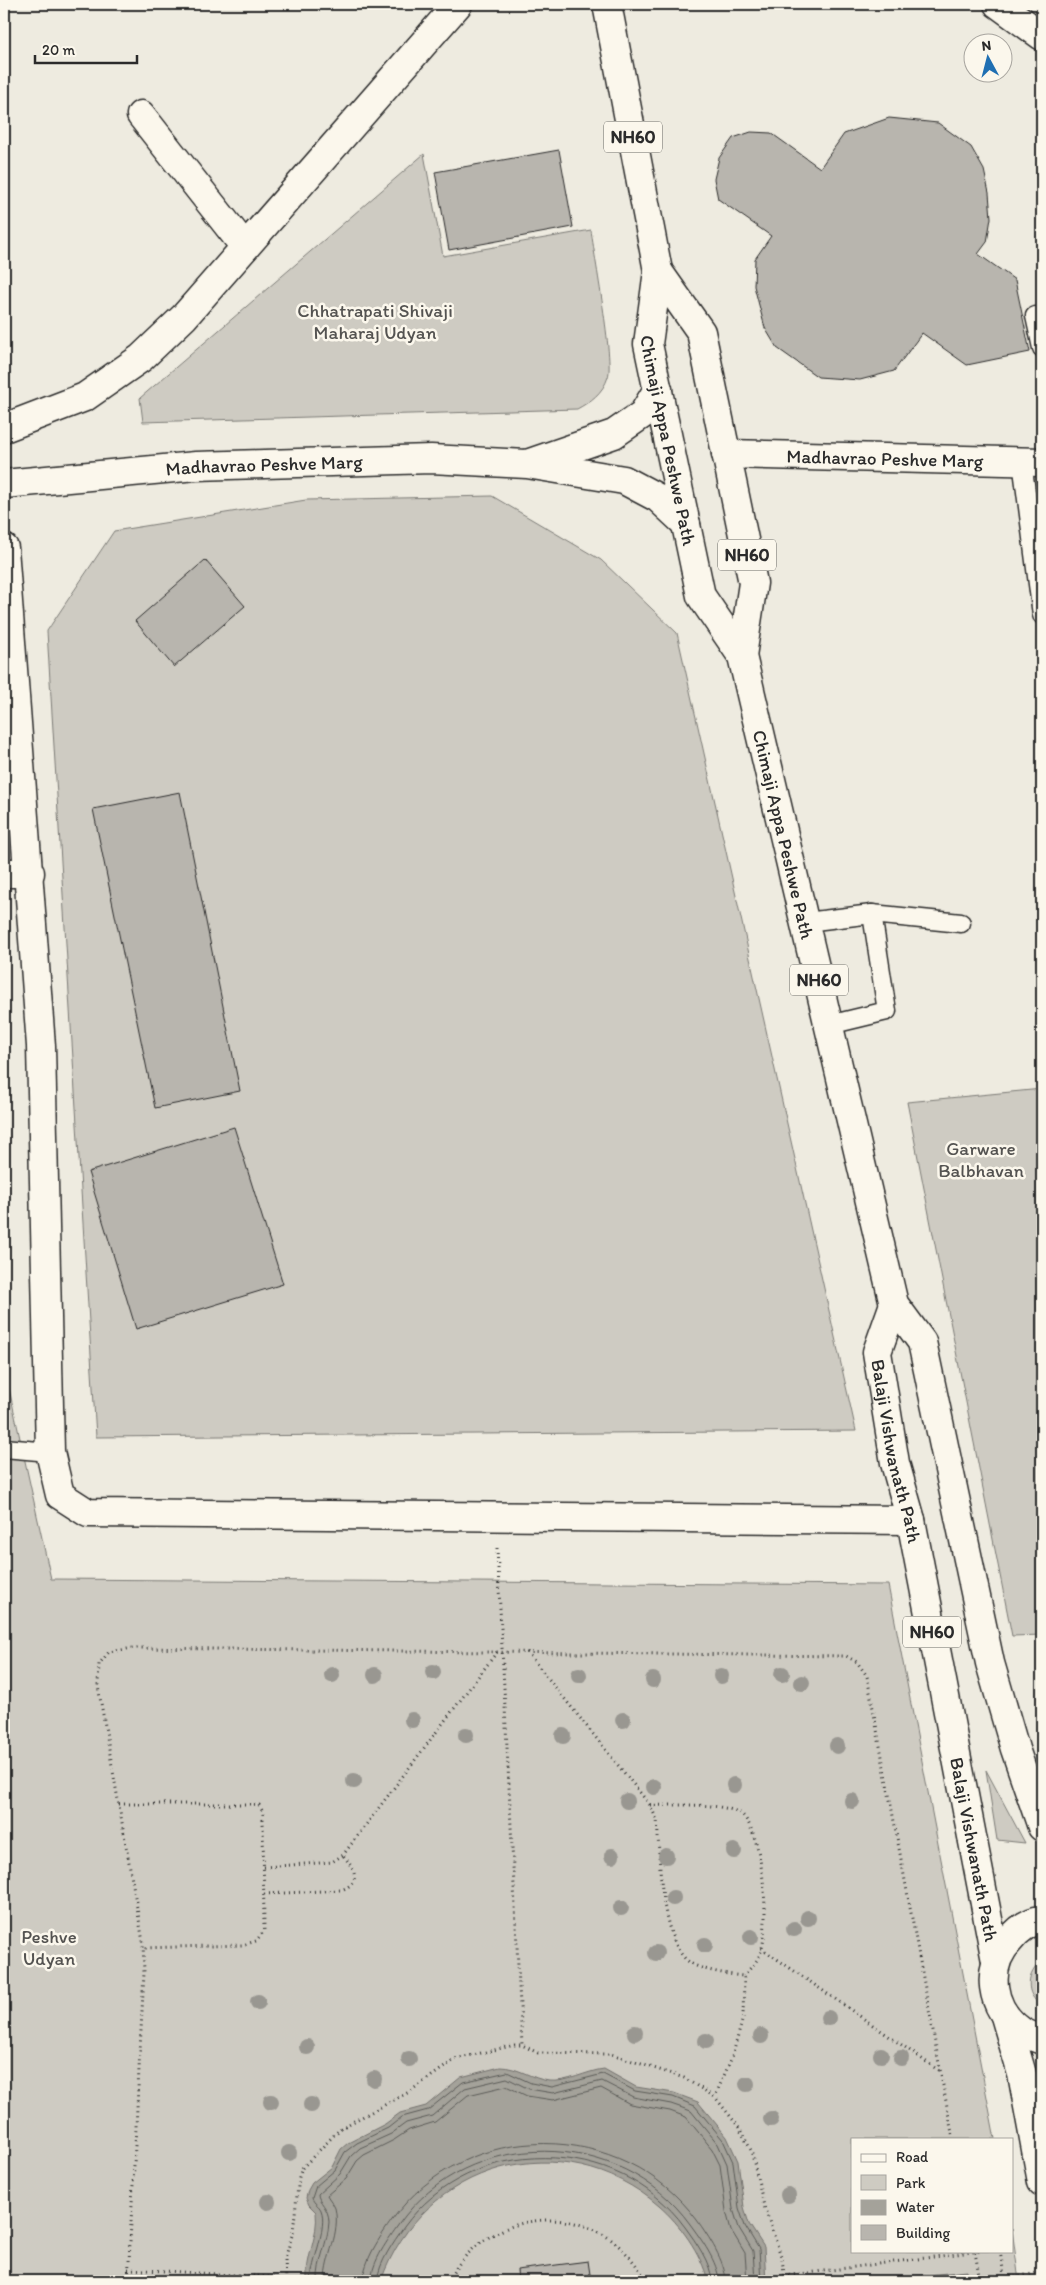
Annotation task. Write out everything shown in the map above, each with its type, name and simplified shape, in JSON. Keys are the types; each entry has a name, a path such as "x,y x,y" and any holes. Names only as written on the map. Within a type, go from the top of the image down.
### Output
{"main road":[{"path":"4,428 85,397 141,358 184,317 458,4"},
{"name":"Chimaji Appa Peshwe Path","path":"607,4 658,270 648,344 701,596 742,656 806,922 828,1025 894,1304"},
{"path":"998,4 1042,36"},
{"path":"141,115 245,247"},
{"name":"Chimaji Appa Peshwe Path","path":"658,270 701,332 753,583 742,656"},
{"name":"Madhavrao Peshve Marg","path":"527,464 614,434 643,414 658,390"},
{"name":"Madhavrao Peshve Marg","path":"726,454 1032,461"},
{"name":"Madhavrao Peshve Marg","path":"4,484 196,466 431,459 527,464 624,480 658,498 686,524"},
{"path":"4,548 17,873 41,1046 50,1452 60,1495 88,1513 911,1520"},
{"name":"Balaji Vishwanath Path","path":"894,1304 878,1352 896,1463 911,1520 996,1962 994,1990 1005,2016 1021,2031 1042,2040"},
{"name":"NH60","path":"894,1304 922,1342 990,1663 1015,1749 1040,1817"},
{"name":"Balaji Vishwanath Path","path":"996,1962 1004,1946 1019,1929 1042,1920"},
{"path":"1005,2016 1022,2074 1042,2182"}],"lane":[{"path":"1035,316 1042,348"},
{"path":"1032,461 1042,615"},
{"path":"806,922 872,914 961,923"},
{"path":"828,1025 887,1011 872,914"},
{"path":"4,1448 50,1452"}],"path":[{"path":"499,1572 522,2045"},
{"path":"128,2281 144,1973 143,1948 98,1686 100,1664 109,1652 133,1648 846,1656 857,1662 866,1676 953,2138"},
{"path":"264,1867 332,1862 343,1855 497,1652"},
{"path":"527,1652 650,1805 657,1820 666,1918 674,1947 690,1963 730,1975 744,1976"},
{"path":"119,1804 259,1806 264,1817 264,1931 256,1941 243,1945 143,1948"},
{"path":"650,1805 717,1808 739,1813 750,1825 763,1868 764,1930 760,1954 744,1976 743,2018 732,2057 715,2097"},
{"path":"264,1894 340,1890 350,1886 354,1880 353,1868 343,1855"},
{"path":"761,1948 941,2072"},
{"path":"286,2281 285,2259 293,2232 299,2177 302,2168 334,2135 358,2118 409,2092 456,2059 506,2046 522,2045 538,2053 611,2054 684,2078 715,2097 738,2126 751,2150 764,2206 782,2259 785,2281"},
{"path":"448,2281 454,2269 470,2251 488,2237 509,2226 532,2221 555,2220 578,2224 600,2233 619,2246 635,2262 647,2281"},
{"path":"784,2276 975,2252 980,2281"},
{"path":"1000,2252 1005,2280 1042,2272"},
{"path":"128,2269 270,2276 281,2281"}],"green space":[{"name":"Chhatrapati Shivaji Maharaj Udyan","path":"424,154 443,256 591,230 606,330 609,367 606,383 596,396 577,409 143,422 140,398"},
{"path":"492,496 601,560 677,633 856,1431 96,1437 47,631 114,531 306,500"},
{"name":"Garware Balbhavan","path":"1042,1089 1042,1635 1012,1636 907,1102"},
{"name":"Peshve Udyan","path":"4,1366 51,1579 888,1585 995,2138 851,2138 851,2252 1014,2252 1014,2244 1019,2281 4,2281"},
{"path":"986,1770 1025,1843 997,1840"},
{"path":"1042,1961 1042,2006 1032,1996 1029,1984 1033,1972"}],"water":[{"path":"500,2067 513,2069 549,2081 570,2079 604,2069 636,2087 674,2093 698,2102 727,2137 738,2161 744,2207 749,2224 764,2247 766,2281 708,2281 705,2270 689,2240 675,2221 659,2206 621,2181 581,2166 540,2162 500,2168 462,2184 428,2208 401,2240 381,2281 307,2281 308,2263 316,2230 316,2212 309,2205 306,2198 308,2190 312,2183 332,2167 341,2149 348,2143 385,2124 400,2113 426,2106 461,2077"},
{"path":"967,2271 968,2281 870,2281"}],"building":[{"path":"889,118 938,123 971,147 984,170 989,193 991,218 987,242 978,254 1015,280 1030,352 967,365 922,333 894,371 860,380 818,377 777,348 765,328 754,286 755,259 771,236 718,199 714,179 719,158 733,138 751,132 771,133 820,168 844,134"},
{"path":"559,150 573,227 449,250 435,172"},
{"path":"205,560 245,606 174,667 135,621"},
{"path":"180,792 240,1091 155,1108 93,809"},
{"path":"234,1127 283,1284 136,1329 88,1172"},
{"path":"588,2261 591,2281 518,2281 517,2270"}]}
